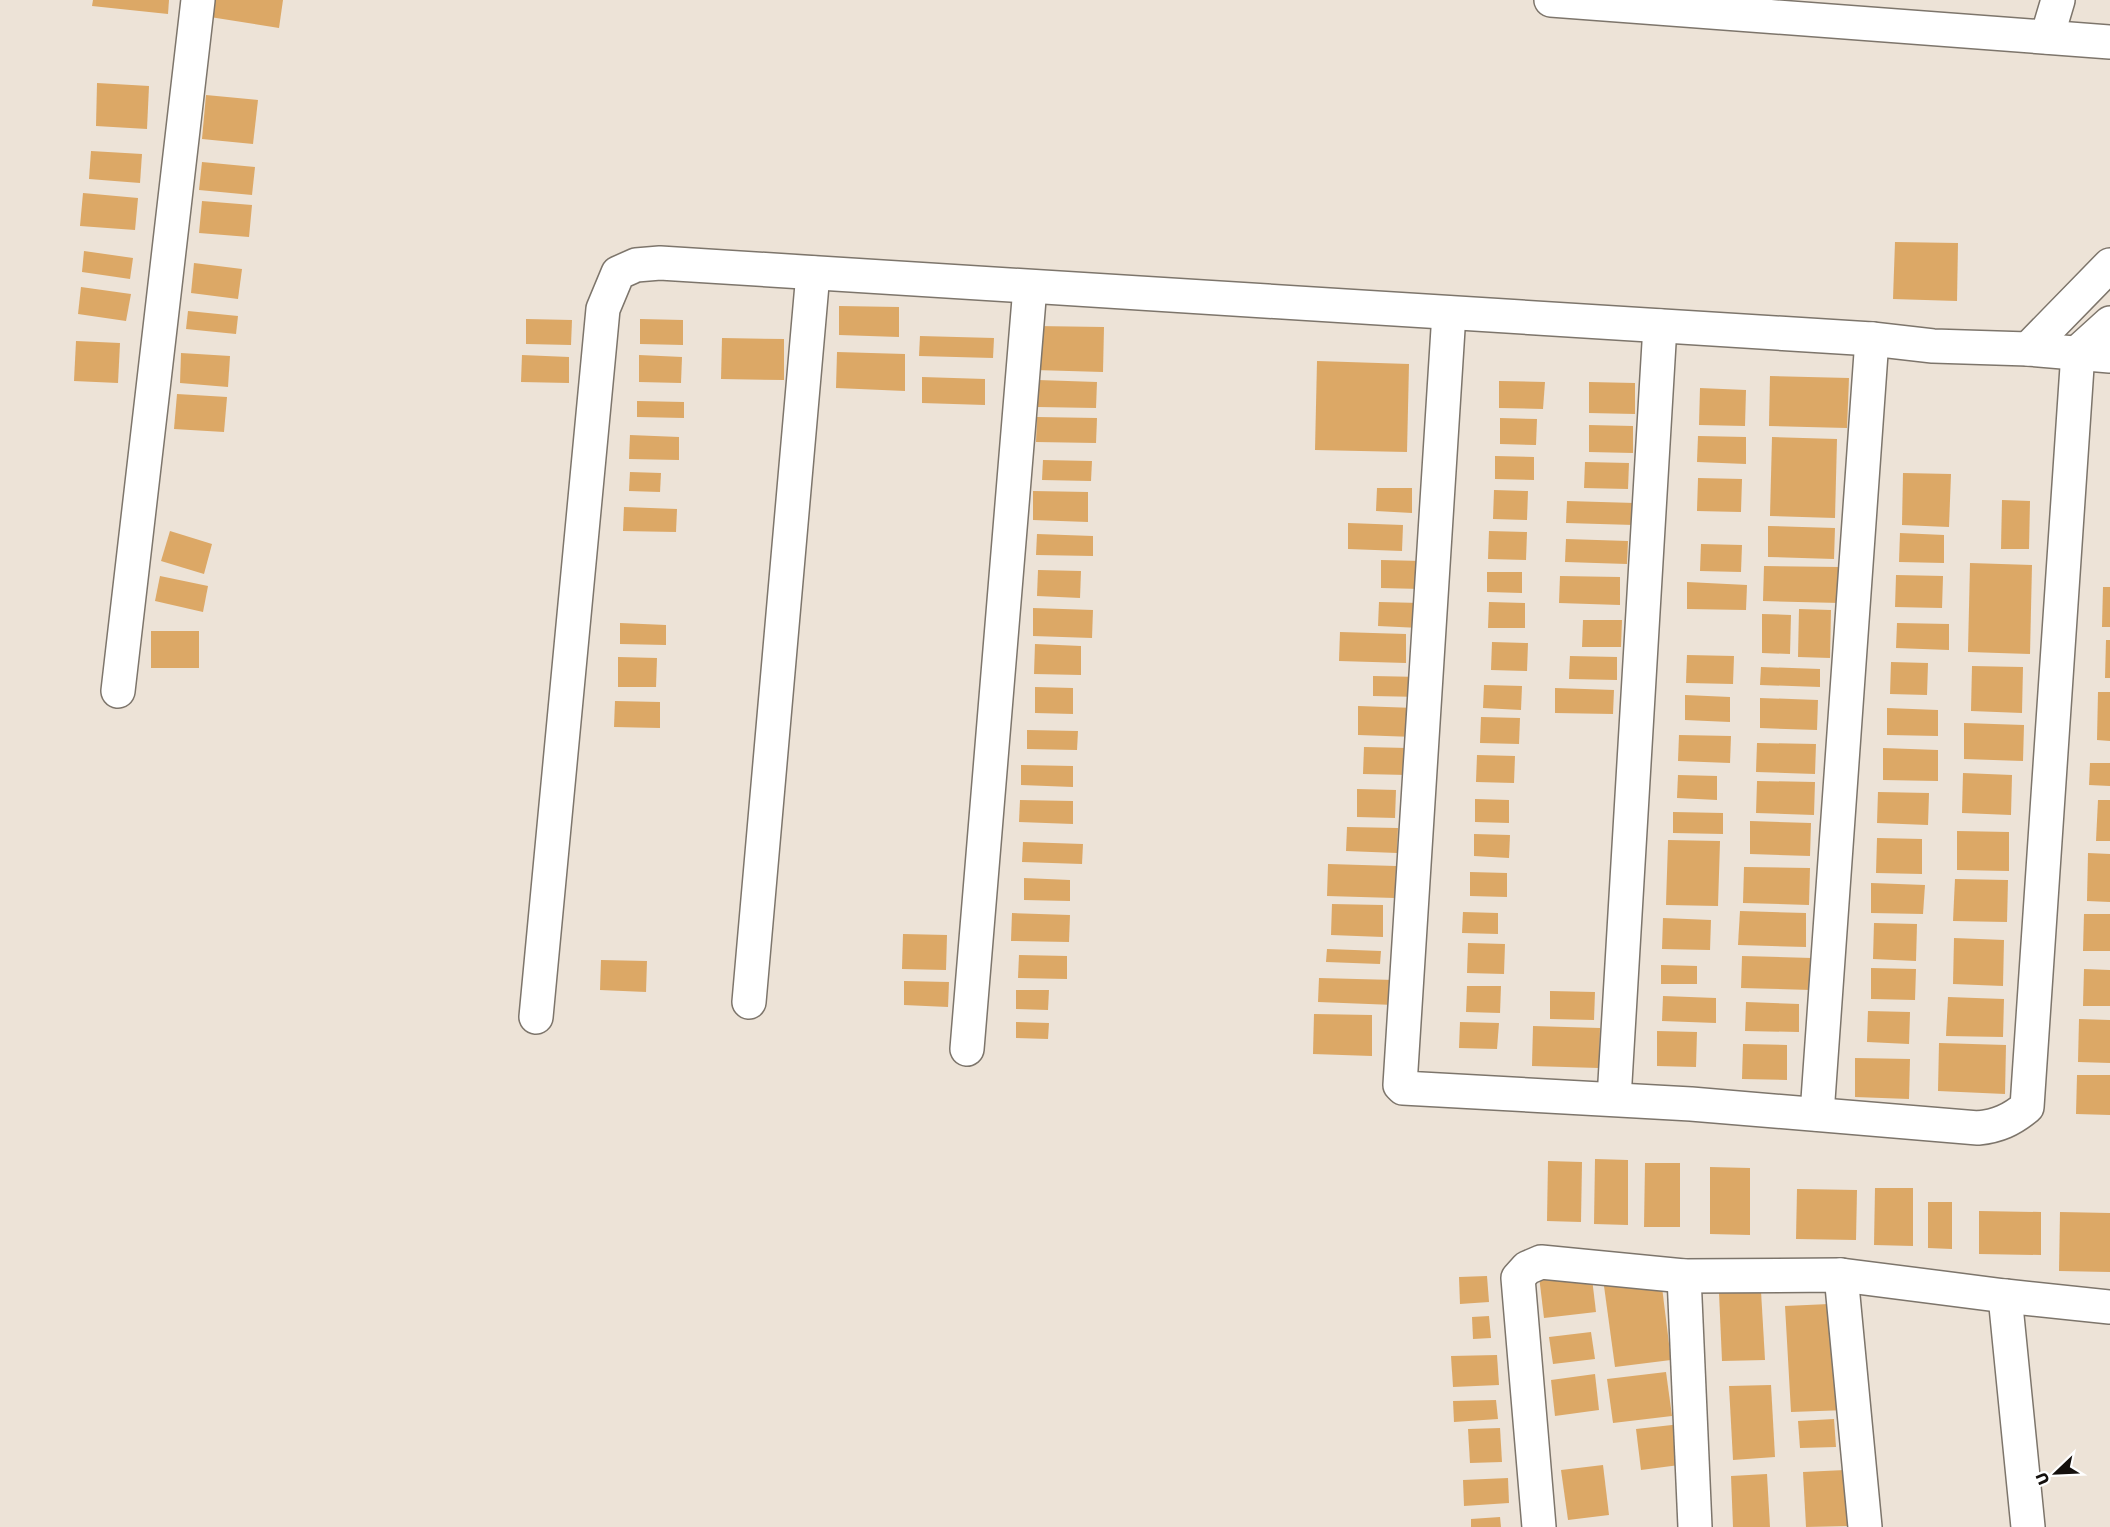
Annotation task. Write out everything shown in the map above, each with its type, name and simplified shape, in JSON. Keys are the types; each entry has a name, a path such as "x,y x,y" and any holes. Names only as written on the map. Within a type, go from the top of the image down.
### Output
{"street":[{"path":"118,690 198,0"},
{"path":"1551,0 1826,10 2047,37 2110,42"},
{"path":"2047,37 2058,0"},
{"path":"536,1017 603,309 618,273 636,266 660,263 1872,339 1933,346 2078,352 2110,356"},
{"path":"2028,350 2110,265"},
{"path":"749,1002 813,273"},
{"path":"967,1049 1030,287"},
{"path":"1449,313 1400,1085 1403,1088 1817,1114 1978,1128 1995,1126 2010,1120 2027,1107 2078,352 2110,323"},
{"path":"1614,1100 1660,326"},
{"path":"1817,1114 1872,339"},
{"path":"1539,1527 1518,1278 1527,1268 1541,1262 1684,1276 1841,1275 2110,1307"},
{"path":"1841,1275 1865,1527"},
{"path":"1684,1276 1695,1527"},
{"path":"2005,1296 2028,1527"}],"building":[{"path":"93,0 169,0 168,14 92,6"},
{"path":"212,0 283,0 279,28 210,17"},
{"path":"97,83 149,86 147,129 96,126"},
{"path":"206,95 258,100 253,144 202,139"},
{"path":"91,151 142,154 140,183 89,179"},
{"path":"202,162 255,167 252,195 199,190"},
{"path":"83,193 138,198 135,230 80,226"},
{"path":"202,201 252,205 249,237 199,233"},
{"path":"1895,242 1958,243 1957,301 1893,299"},
{"path":"84,251 133,258 130,279 82,272"},
{"path":"194,263 242,269 238,299 191,293"},
{"path":"81,287 131,294 126,321 78,314"},
{"path":"839,306 899,307 899,337 839,335"},
{"path":"188,311 238,316 236,334 186,329"},
{"path":"526,319 572,320 571,345 526,344"},
{"path":"640,319 683,320 683,345 640,344"},
{"path":"1036,326 1104,327 1103,372 1035,370"},
{"path":"920,336 994,338 993,358 919,356"},
{"path":"722,338 784,339 784,380 721,379"},
{"path":"76,341 120,343 118,383 74,381"},
{"path":"837,352 905,354 905,391 836,388"},
{"path":"181,353 230,356 228,387 180,383"},
{"path":"522,355 569,357 569,383 521,382"},
{"path":"639,355 682,357 681,383 639,382"},
{"path":"1317,361 1409,364 1407,452 1315,450"},
{"path":"1770,376 1849,378 1847,428 1769,426"},
{"path":"922,377 985,379 985,405 922,403"},
{"path":"1038,380 1097,382 1096,408 1038,407"},
{"path":"1499,381 1545,382 1543,409 1499,408"},
{"path":"1589,382 1635,383 1635,414 1589,413"},
{"path":"1700,388 1746,390 1745,426 1699,425"},
{"path":"177,394 227,397 224,432 174,429"},
{"path":"637,401 684,402 684,418 637,417"},
{"path":"1037,417 1097,418 1096,443 1036,442"},
{"path":"1500,418 1537,419 1536,445 1500,444"},
{"path":"1589,425 1633,426 1633,453 1589,452"},
{"path":"630,435 679,437 679,460 629,459"},
{"path":"1698,436 1746,437 1746,464 1697,462"},
{"path":"1772,437 1837,439 1835,518 1770,516"},
{"path":"1495,456 1534,457 1534,480 1495,479"},
{"path":"1043,460 1092,461 1091,481 1042,480"},
{"path":"1585,462 1629,463 1628,489 1584,488"},
{"path":"630,472 661,473 660,492 629,491"},
{"path":"1903,473 1951,474 1949,527 1902,525"},
{"path":"1698,478 1742,479 1741,512 1697,511"},
{"path":"1377,488 1412,488 1412,513 1376,511"},
{"path":"1494,490 1528,491 1527,520 1493,519"},
{"path":"1033,491 1088,492 1088,522 1033,520"},
{"path":"2002,500 2030,501 2029,549 2001,549"},
{"path":"1567,501 1635,503 1634,525 1566,523"},
{"path":"624,507 677,509 676,532 623,531"},
{"path":"1348,523 1403,525 1402,551 1348,549"},
{"path":"1768,526 1835,528 1834,559 1768,557"},
{"path":"170,531 212,544 204,574 161,561"},
{"path":"1489,531 1527,532 1526,560 1488,559"},
{"path":"1900,533 1944,535 1944,563 1899,562"},
{"path":"1037,534 1093,536 1093,556 1036,555"},
{"path":"1566,539 1628,541 1627,564 1565,562"},
{"path":"1701,544 1742,545 1741,572 1700,571"},
{"path":"1381,560 1422,561 1421,589 1381,588"},
{"path":"1970,563 2032,565 2030,654 1968,652"},
{"path":"1764,566 1840,567 1840,603 1763,601"},
{"path":"1038,570 1081,571 1080,598 1037,596"},
{"path":"1487,572 1522,572 1522,593 1487,592"},
{"path":"1896,575 1943,576 1942,608 1895,607"},
{"path":"160,576 208,586 203,612 155,601"},
{"path":"1560,576 1620,577 1620,605 1559,603"},
{"path":"1687,582 1747,585 1746,610 1687,609"},
{"path":"2103,587 2110,587 2110,627 2102,627"},
{"path":"1379,602 1421,603 1420,628 1378,626"},
{"path":"1489,602 1525,603 1525,628 1488,628"},
{"path":"1033,608 1093,610 1092,638 1033,636"},
{"path":"1799,609 1831,610 1830,658 1798,657"},
{"path":"1762,614 1791,615 1790,654 1762,653"},
{"path":"1583,620 1622,620 1621,647 1582,647"},
{"path":"620,623 666,625 666,645 620,644"},
{"path":"1897,623 1949,624 1949,650 1896,648"},
{"path":"151,631 199,631 199,668 151,668"},
{"path":"1340,632 1406,634 1406,663 1339,661"},
{"path":"2106,640 2110,640 2110,678 2105,678"},
{"path":"1492,642 1528,643 1527,671 1491,670"},
{"path":"1035,644 1081,646 1081,675 1034,674"},
{"path":"1687,655 1734,656 1733,684 1686,683"},
{"path":"1570,656 1617,657 1617,680 1569,679"},
{"path":"618,657 657,658 656,687 618,687"},
{"path":"1891,662 1928,663 1927,695 1890,694"},
{"path":"1972,666 2023,667 2022,713 1971,711"},
{"path":"1761,667 1820,669 1820,687 1760,685"},
{"path":"1373,676 1421,677 1421,697 1373,696"},
{"path":"1484,685 1522,686 1521,710 1483,708"},
{"path":"1035,687 1073,688 1073,714 1035,713"},
{"path":"1555,688 1614,690 1613,714 1555,713"},
{"path":"2098,692 2110,692 2110,741 2097,740"},
{"path":"1685,695 1730,697 1730,722 1685,720"},
{"path":"1760,698 1818,700 1817,730 1760,728"},
{"path":"615,701 660,702 660,728 614,727"},
{"path":"1358,706 1415,708 1414,737 1358,735"},
{"path":"1887,708 1938,710 1938,736 1887,735"},
{"path":"1481,717 1520,718 1519,744 1480,743"},
{"path":"1964,723 2024,725 2023,761 1964,759"},
{"path":"1027,730 1078,731 1077,750 1027,749"},
{"path":"1679,735 1731,736 1730,763 1678,761"},
{"path":"1757,743 1816,744 1815,774 1756,772"},
{"path":"1364,747 1407,748 1407,775 1363,774"},
{"path":"1883,748 1938,750 1938,781 1883,780"},
{"path":"1477,755 1515,756 1514,783 1476,782"},
{"path":"2090,763 2110,763 2110,786 2089,785"},
{"path":"1021,765 1073,766 1073,787 1021,785"},
{"path":"1963,773 2012,775 2011,815 1962,813"},
{"path":"1678,775 1717,776 1717,800 1677,798"},
{"path":"1757,781 1815,782 1814,815 1756,813"},
{"path":"1357,789 1396,790 1395,818 1357,817"},
{"path":"1878,792 1929,793 1928,825 1877,823"},
{"path":"1475,799 1509,800 1509,823 1475,822"},
{"path":"1020,800 1073,801 1073,824 1019,822"},
{"path":"2098,800 2110,800 2110,841 2096,841"},
{"path":"1673,812 1723,813 1723,834 1673,833"},
{"path":"1750,821 1811,823 1810,856 1750,854"},
{"path":"1347,827 1398,828 1397,853 1346,851"},
{"path":"1957,831 2009,832 2009,871 1957,870"},
{"path":"1474,834 1510,835 1509,858 1474,856"},
{"path":"1877,838 1922,839 1922,874 1876,873"},
{"path":"1668,840 1720,841 1718,906 1666,905"},
{"path":"1023,842 1083,844 1082,864 1022,862"},
{"path":"2088,853 2110,854 2110,902 2087,901"},
{"path":"1328,864 1396,866 1395,898 1327,896"},
{"path":"1744,867 1810,868 1809,905 1743,903"},
{"path":"1470,872 1507,873 1507,897 1470,896"},
{"path":"1024,878 1070,880 1070,901 1024,900"},
{"path":"1955,879 2008,880 2007,922 1953,921"},
{"path":"1871,883 1925,885 1923,914 1871,913"},
{"path":"1332,904 1383,905 1383,937 1331,935"},
{"path":"1740,911 1806,913 1806,947 1738,945"},
{"path":"1463,912 1498,913 1498,934 1462,933"},
{"path":"1012,913 1070,915 1069,942 1011,941"},
{"path":"2084,914 2110,914 2110,951 2083,951"},
{"path":"1663,918 1711,920 1710,950 1662,949"},
{"path":"1874,923 1917,924 1916,961 1873,959"},
{"path":"903,934 947,935 946,970 902,969"},
{"path":"1954,938 2004,940 2003,986 1953,984"},
{"path":"1468,943 1505,944 1504,974 1467,973"},
{"path":"1327,949 1381,951 1380,964 1326,962"},
{"path":"1019,955 1067,956 1067,979 1018,978"},
{"path":"1742,956 1812,958 1811,990 1741,988"},
{"path":"601,960 647,961 646,992 600,990"},
{"path":"1661,965 1697,966 1697,984 1661,984"},
{"path":"1871,968 1916,969 1915,1000 1871,999"},
{"path":"2084,969 2110,970 2110,1006 2083,1006"},
{"path":"1319,978 1395,980 1394,1005 1318,1002"},
{"path":"904,981 949,982 948,1007 904,1005"},
{"path":"1467,986 1501,986 1500,1013 1466,1012"},
{"path":"1016,990 1049,990 1048,1010 1016,1009"},
{"path":"1550,991 1595,992 1594,1020 1550,1019"},
{"path":"1663,996 1716,998 1716,1023 1662,1021"},
{"path":"1948,997 2004,999 2003,1037 1946,1036"},
{"path":"1746,1002 1799,1004 1799,1032 1745,1031"},
{"path":"1868,1011 1910,1012 1909,1044 1867,1042"},
{"path":"1314,1014 1372,1015 1372,1056 1313,1054"},
{"path":"2079,1019 2110,1020 2110,1063 2078,1062"},
{"path":"1016,1022 1049,1023 1048,1039 1016,1038"},
{"path":"1460,1022 1499,1023 1497,1049 1459,1048"},
{"path":"1533,1026 1600,1028 1599,1068 1532,1066"},
{"path":"1657,1031 1697,1032 1696,1067 1657,1066"},
{"path":"1939,1043 2006,1045 2005,1094 1938,1091"},
{"path":"1743,1044 1787,1045 1787,1080 1742,1079"},
{"path":"1855,1058 1910,1059 1909,1099 1855,1097"},
{"path":"2077,1075 2110,1075 2110,1115 2076,1114"},
{"path":"1595,1159 1628,1160 1628,1225 1594,1224"},
{"path":"1548,1161 1582,1162 1581,1222 1547,1221"},
{"path":"1645,1163 1680,1163 1680,1227 1644,1227"},
{"path":"1710,1167 1750,1168 1750,1235 1710,1234"},
{"path":"1875,1188 1913,1188 1913,1246 1874,1245"},
{"path":"1797,1189 1857,1190 1856,1240 1796,1239"},
{"path":"1928,1202 1952,1202 1952,1249 1928,1248"},
{"path":"1979,1211 2041,1212 2041,1255 1979,1254"},
{"path":"2060,1212 2110,1213 2110,1272 2059,1271"},
{"path":"1591,1270 1596,1312 1544,1318 1539,1276"},
{"path":"1487,1276 1489,1302 1460,1304 1459,1277"},
{"path":"1661,1279 1671,1360 1615,1367 1604,1286"},
{"path":"1761,1291 1765,1360 1722,1361 1719,1293"},
{"path":"1829,1304 1833,1373 1845,1372 1847,1410 1791,1412 1785,1306"},
{"path":"1489,1316 1491,1338 1473,1339 1472,1317"},
{"path":"1591,1332 1595,1359 1553,1364 1549,1337"},
{"path":"1497,1355 1499,1385 1453,1387 1451,1356"},
{"path":"1666,1372 1672,1416 1613,1423 1607,1379"},
{"path":"1595,1374 1599,1410 1555,1416 1551,1380"},
{"path":"1771,1385 1775,1457 1733,1460 1729,1386"},
{"path":"1496,1400 1498,1419 1454,1422 1453,1401"},
{"path":"1834,1419 1836,1447 1800,1448 1798,1421"},
{"path":"1681,1424 1687,1464 1641,1470 1636,1429"},
{"path":"1500,1428 1502,1462 1470,1463 1468,1429"},
{"path":"1603,1465 1609,1515 1568,1520 1561,1470"},
{"path":"1845,1470 1848,1526 1806,1527 1803,1472"},
{"path":"1767,1474 1770,1527 1733,1527 1731,1476"},
{"path":"1508,1478 1509,1503 1464,1506 1463,1480"},
{"path":"1500,1517 1501,1527 1471,1527 1471,1519"}]}
